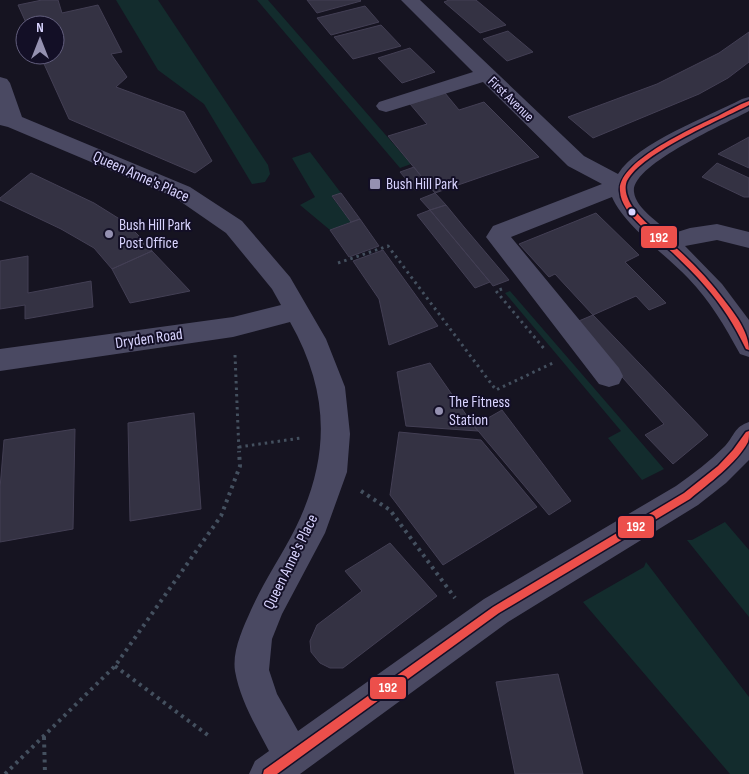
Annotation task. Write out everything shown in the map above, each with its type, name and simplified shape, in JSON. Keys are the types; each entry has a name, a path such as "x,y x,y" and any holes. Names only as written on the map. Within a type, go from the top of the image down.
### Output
{"street":[{"name":"First Avenue","path":"412,0 485,74 576,161 622,186"},
{"path":"386,106 485,74"},
{"path":"0,83 6,120"},
{"path":"749,103 648,156 626,177 622,186 623,198 630,209 731,310 749,347"},
{"name":"Queen Anne's Place","path":"6,120 182,192 234,227 281,284 313,339 331,387 336,434 332,472 309,533 270,604 256,639 252,670 280,766"},
{"path":"610,376 498,237 501,232 622,186"},
{"path":"667,244 690,236 717,232 749,240"},
{"name":"Dryden Road","path":"0,360 233,327 297,310"},
{"path":"280,766 473,627 536,585 621,537 700,486 728,462 749,434"}],"path":[{"path":"338,263 388,246 496,390 556,363 496,291 506,287"},
{"path":"5,774 115,666 221,516 240,466 233,327"},
{"path":"239,447 336,434"},
{"path":"390,510 455,598"},
{"path":"115,666 209,736"},
{"path":"44,736 45,774"}],"green space":[{"path":"116,0 158,0 268,165 270,174 265,182 252,184 204,104 158,70"},
{"path":"257,0 268,0 411,164 400,168"},
{"path":"310,152 341,193 332,197 351,222 330,230 300,205 315,197 292,158"},
{"path":"510,291 664,469 642,480 608,438 621,431 505,293"},
{"path":"725,522 749,550 749,617 687,540 692,540"},
{"path":"646,562 749,697 749,774 730,774 583,602 644,567"}],"building":[{"path":"42,0 58,0 62,13 98,5 122,52 111,54 127,77 116,87 184,112 212,161 195,173 69,119 45,65 65,65 65,15 22,15 18,5"},
{"path":"307,0 360,0 361,1 317,13"},
{"path":"449,0 476,0 506,25 480,33 444,2"},
{"path":"365,6 379,22 331,35 317,18"},
{"path":"381,25 401,46 353,59 334,37"},
{"path":"508,31 533,52 507,61 483,39"},
{"path":"749,32 749,62 728,78 699,94 593,138 568,117 657,84 719,53"},
{"path":"410,48 435,72 402,83 378,58"},
{"path":"445,93 459,110 484,102 539,157 435,193 388,136 427,124 410,104"},
{"path":"749,137 749,168 718,154"},
{"path":"717,163 749,178 749,197 744,197 702,177"},
{"path":"414,167 428,185 415,190 400,172"},
{"path":"31,173 94,203 126,223 152,251 112,269 94,248 61,229 0,200 0,198"},
{"path":"341,193 360,219 351,222 332,196"},
{"path":"435,193 446,205 430,210 420,199"},
{"path":"446,205 509,280 493,286 430,210"},
{"path":"430,210 490,282 475,288 417,215"},
{"path":"596,213 639,255 625,262 666,303 649,310 636,296 593,315 555,274 549,277 519,244"},
{"path":"360,219 379,246 349,257 330,230"},
{"path":"383,250 438,326 389,345 379,299 353,261"},
{"path":"152,251 190,291 130,303 112,269"},
{"path":"28,256 28,293 91,281 93,307 25,319 25,305 0,309 0,261"},
{"path":"593,315 708,435 673,464 645,435 664,424 574,323"},
{"path":"430,363 478,431 406,426 397,372"},
{"path":"502,410 571,501 549,515 474,426"},
{"path":"194,413 201,509 130,521 128,423"},
{"path":"75,429 73,529 0,542 0,488 4,440"},
{"path":"399,432 481,440 537,507 443,565 390,495"},
{"path":"390,543 437,596 343,668 330,668 320,663 311,652 310,641 317,625 362,591 345,571"},
{"path":"558,674 583,774 515,774 496,682"}],"transit line":[{"name":"192","path":"749,103 687,133 656,151 628,175 624,181 623,188 623,196 634,214 675,251 707,284 726,307 749,347"},
{"name":"192","path":"268,774 496,610 687,496 721,468 749,434"}],"place":[{"name":"Bush Hill Park","path":"375,184"},
{"name":"Bush Hill Park Post Office","path":"109,234"},
{"name":"The Fitness Station","path":"439,411"}]}
